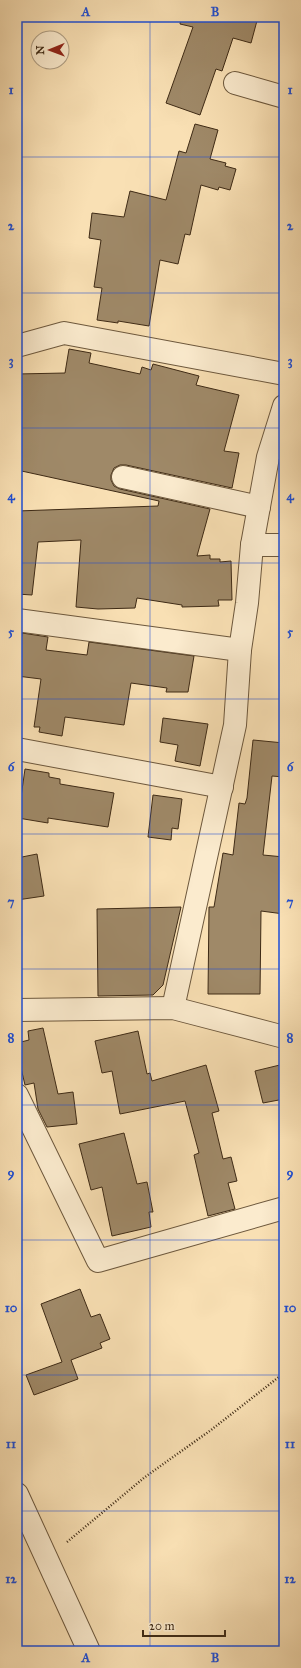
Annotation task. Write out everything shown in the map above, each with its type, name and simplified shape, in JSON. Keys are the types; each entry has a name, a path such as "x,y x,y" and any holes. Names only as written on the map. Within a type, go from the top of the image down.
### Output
{"street":[{"path":"235,83 284,97"},
{"path":"17,346 64,333 284,374"},
{"path":"172,1008 222,787 234,725 240,650 247,603 252,545 268,457 284,406"},
{"path":"124,477 259,507"},
{"path":"252,545 284,545"},
{"path":"17,620 240,650"},
{"path":"17,749 222,787"},
{"path":"17,1010 172,1008 284,1037"},
{"path":"17,1095 98,1261 284,1208"},
{"path":"17,1494 48,1558 89,1651"}],"path":[{"path":"48,1558 145,1476 211,1430 284,1373"}],"building":[{"path":"181,17 258,17 251,43 233,38 222,71 216,69 200,115 166,103 193,27 180,24"},
{"path":"195,124 218,130 210,159 226,163 225,166 236,169 230,190 219,187 218,190 201,185 190,235 185,234 178,264 160,260 149,326 118,321 118,323 97,320 102,288 94,287 101,240 89,238 92,213 124,217 130,191 166,200 179,151 186,153"},
{"path":"69,349 91,353 89,363 140,374 142,367 151,370 153,364 199,376 196,385 239,395 224,451 239,453 232,488 126,465 120,465 114,468 111,475 111,480 114,486 120,489 210,509 197,556 210,555 210,559 220,559 220,562 231,561 232,600 218,600 219,606 182,607 182,605 137,598 135,608 98,609 76,607 81,540 38,542 32,595 17,594 17,511 158,506 159,501 17,470 17,374 65,373"},
{"path":"22,633 48,637 46,650 87,655 89,642 194,656 188,692 166,692 167,688 131,683 124,725 65,717 62,736 39,732 40,727 34,727 41,679 17,676"},
{"path":"163,718 208,724 200,766 175,761 178,745 160,742"},
{"path":"253,740 284,743 284,777 272,776 263,855 284,857 284,914 261,911 260,994 208,994 209,907 214,907 223,853 233,855 239,803 245,804 247,798"},
{"path":"25,769 49,773 49,777 60,779 60,784 114,793 108,827 48,818 48,823 18,818"},
{"path":"153,795 182,799 178,829 172,828 171,840 148,837"},
{"path":"37,854 44,896 17,900 17,858"},
{"path":"181,907 163,985 153,995 98,996 97,909"},
{"path":"43,1028 58,1094 73,1092 77,1124 47,1127 38,1109 34,1083 25,1085 17,1051 17,1043 29,1040 28,1031"},
{"path":"138,1031 147,1074 150,1073 152,1081 206,1065 219,1111 212,1113 223,1159 231,1157 237,1181 228,1183 235,1209 208,1216 194,1155 199,1153 185,1101 120,1114 112,1071 102,1073 95,1041"},
{"path":"284,1064 284,1099 263,1103 255,1071"},
{"path":"124,1133 137,1184 147,1182 153,1212 149,1212 151,1227 112,1236 102,1187 91,1190 79,1144"},
{"path":"80,1289 91,1317 100,1314 110,1339 100,1343 102,1348 71,1360 78,1379 34,1395 26,1375 62,1362 41,1304"}]}
